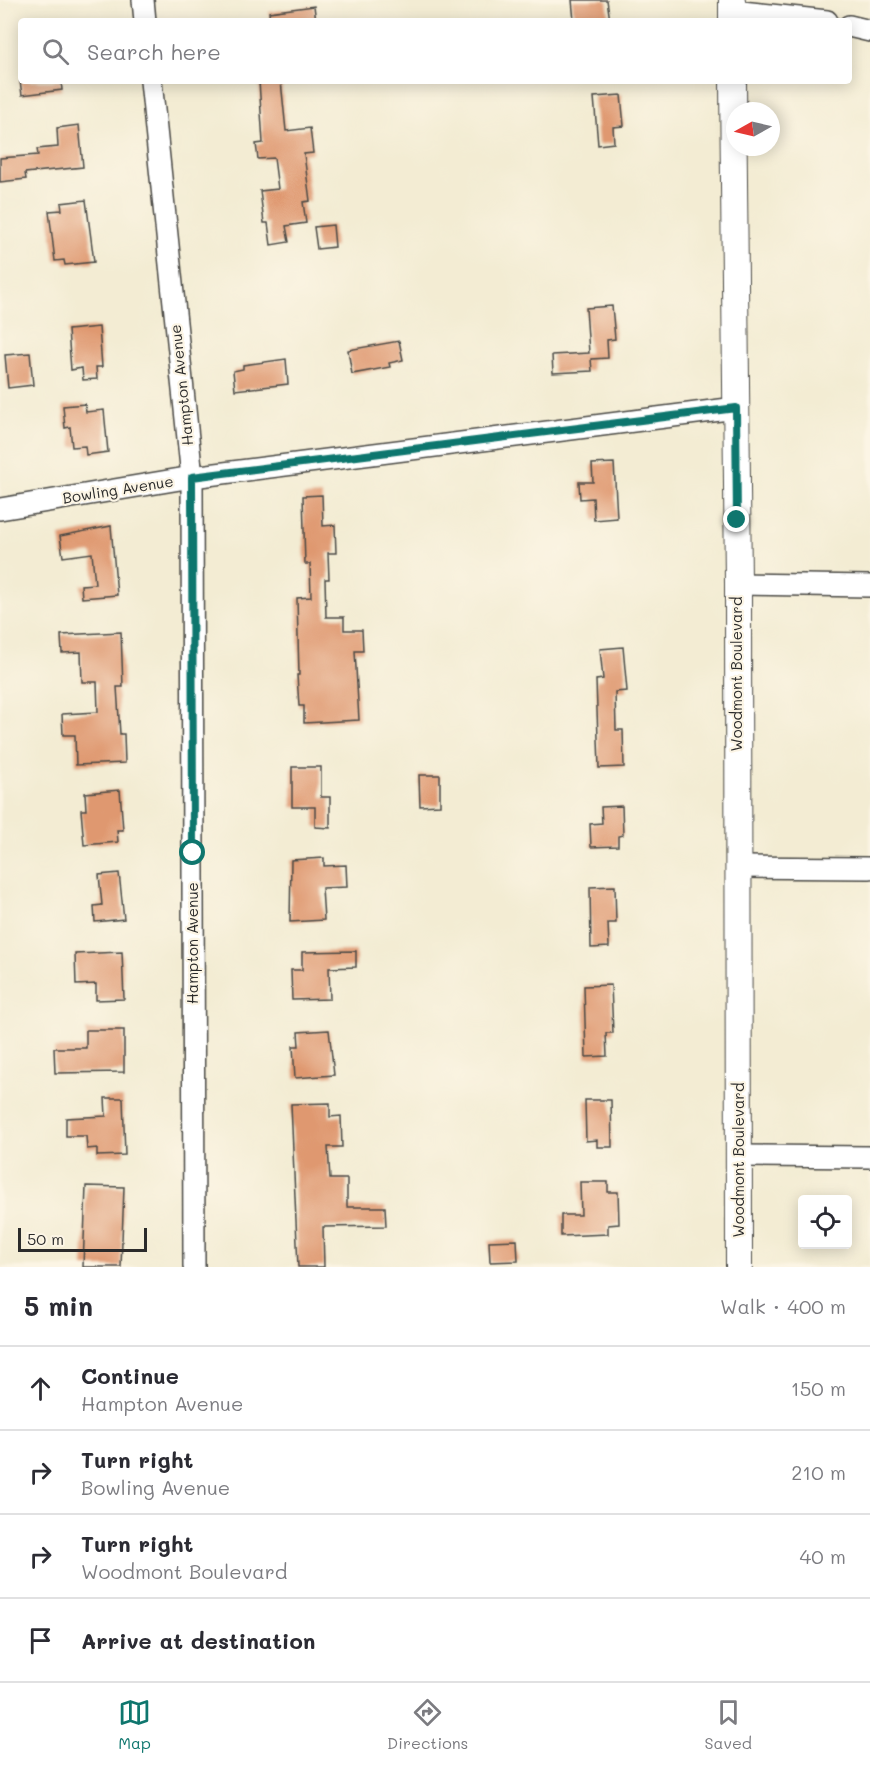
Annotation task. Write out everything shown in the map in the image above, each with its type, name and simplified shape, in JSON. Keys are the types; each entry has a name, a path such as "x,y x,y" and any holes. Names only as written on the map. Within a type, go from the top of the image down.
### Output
{"main road":[{"name":"Woodmont Boulevard","path":"733,84 738,584 739,1267"}],"street":[{"path":"143,0 145,18"},
{"path":"732,11 798,18"},
{"path":"852,27 870,31"},
{"name":"Hampton Avenue","path":"151,84 192,477 194,1267"},
{"name":"Bowling Avenue","path":"0,509 192,477 736,408"},
{"path":"738,584 870,586"},
{"path":"737,867 870,868"},
{"path":"739,1156 870,1157"}],"building":[{"path":"572,0 607,0 610,18 574,18"},
{"path":"314,6 316,18 270,18 269,12"},
{"path":"20,84 61,84 62,90 22,95"},
{"path":"259,84 281,84 286,131 310,128 313,153 304,154 310,201 303,202 306,223 286,226 289,242 271,245 268,223 264,223 260,191 278,189 274,158 258,159 256,144 263,143"},
{"path":"621,95 624,126 613,127 614,143 598,145 594,97"},
{"path":"79,125 83,167 25,173 26,179 0,182 0,158 38,155 37,149 58,147 57,128"},
{"path":"86,200 94,262 65,265 64,260 55,261 49,211 62,210 61,203"},
{"path":"333,225 335,247 317,249 314,227"},
{"path":"612,306 615,339 607,340 608,358 591,359 592,371 553,373 552,355 589,353 586,308"},
{"path":"99,327 102,367 96,367 97,379 83,380 82,368 71,370 68,330"},
{"path":"399,341 403,360 389,363 390,367 352,374 348,350"},
{"path":"30,353 33,385 8,388 5,355"},
{"path":"286,359 288,384 235,390 233,371 243,369 243,365"},
{"path":"85,404 86,412 104,410 108,452 86,455 85,446 72,447 70,427 65,428 63,406"},
{"path":"614,463 617,518 594,520 593,498 580,499 579,482 593,482 592,464"},
{"path":"322,495 323,526 335,525 336,553 328,553 329,579 325,579 326,617 344,617 344,630 362,630 363,651 355,651 359,720 304,723 304,706 299,706 297,675 299,675 297,598 311,597 310,564 305,564 303,496"},
{"path":"111,526 117,595 82,598 81,585 95,584 92,553 63,557 60,536"},
{"path":"121,632 123,687 117,687 120,734 124,734 125,763 76,765 75,735 63,735 62,714 98,712 97,682 82,682 81,652 62,653 61,635"},
{"path":"623,647 627,691 615,692 616,730 623,730 624,767 599,768 596,680 603,679 600,649"},
{"path":"292,767 321,767 321,797 330,797 330,828 315,827 315,807 292,807"},
{"path":"419,775 440,775 440,805 420,806"},
{"path":"120,790 123,830 117,830 118,842 84,845 81,810 86,810 85,793"},
{"path":"622,806 623,835 618,836 618,846 591,847 590,824 602,823 601,807"},
{"path":"324,858 324,866 346,865 347,887 322,888 324,920 290,922 291,860"},
{"path":"119,873 124,919 95,922 94,906 102,905 99,875"},
{"path":"615,886 616,923 608,923 609,947 591,948 590,887"},
{"path":"356,951 356,967 329,968 330,999 292,1000 291,970 302,970 302,952"},
{"path":"122,952 124,999 96,1000 96,984 76,985 75,954"},
{"path":"611,985 613,1033 606,1033 607,1056 586,1057 584,986"},
{"path":"86,1030 124,1030 124,1072 55,1073 54,1048 86,1048"},
{"path":"329,1030 334,1075 295,1078 293,1046 299,1046 298,1032"},
{"path":"105,1098 123,1098 125,1155 97,1156 97,1148 87,1149 86,1136 66,1136 66,1118 106,1116"},
{"path":"585,1100 611,1100 612,1147 597,1147 597,1140 586,1141"},
{"path":"330,1103 330,1117 341,1116 342,1147 328,1147 330,1179 347,1179 347,1207 385,1207 386,1226 323,1227 324,1267 298,1267 291,1104"},
{"path":"580,1182 608,1182 608,1192 618,1192 619,1224 608,1225 608,1234 561,1236 561,1215 581,1215"},
{"path":"86,1186 124,1187 121,1267 83,1267"},
{"path":"517,1240 518,1261 490,1262 489,1241"}],"route":[{"path":"193,853 192,477 736,408 737,520"}]}
